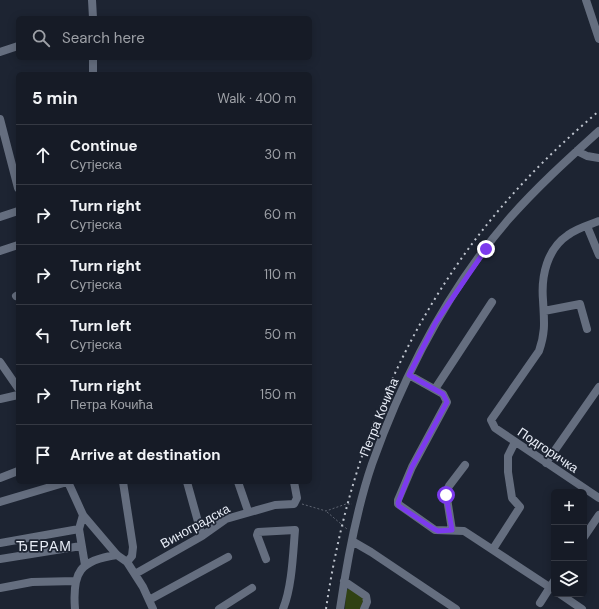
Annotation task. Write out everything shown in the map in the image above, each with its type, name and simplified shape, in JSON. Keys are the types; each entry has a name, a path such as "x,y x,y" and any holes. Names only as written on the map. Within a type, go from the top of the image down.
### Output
{"street":[{"path":"92,0 93,16"},
{"path":"588,0 599,39"},
{"path":"0,52 16,47"},
{"path":"93,60 93,72"},
{"path":"0,119 16,180"},
{"name":"Петра Кочића","path":"340,609 344,581 360,505 372,465 409,375 436,322 486,249 529,197 599,131"},
{"path":"577,151 587,156 599,158"},
{"path":"0,217 16,212"},
{"path":"587,329 580,304 544,311 542,282 544,272 550,258 559,243 569,234 599,220"},
{"path":"587,226 599,255"},
{"path":"0,251 16,246"},
{"path":"435,389 492,302"},
{"name":"Подгоричка","path":"544,311 545,332 539,351 492,418 491,423 493,427 599,498"},
{"path":"0,362 16,385"},
{"path":"409,375 435,389 446,397 447,404 432,426 412,467 398,503 399,506 438,531 464,531 551,585"},
{"path":"546,463 599,387"},
{"path":"0,398 16,395"},
{"path":"493,549 520,508 512,498 510,491 507,461 515,442"},
{"path":"452,530 446,492 448,487 465,465"},
{"path":"0,478 16,472"},
{"path":"0,502 60,484"},
{"path":"68,484 84,515 117,555 127,562 153,609"},
{"path":"122,484 133,547 132,556 127,562"},
{"path":"188,484 202,536"},
{"path":"239,484 248,511"},
{"path":"294,484 297,498 296,503"},
{"name":"Виноградска","path":"135,574 202,536 226,519 248,511 275,504 292,505 296,503"},
{"path":"84,515 79,529 85,565"},
{"path":"587,533 599,515"},
{"path":"0,543 79,529"},
{"path":"266,559 257,535 258,532 295,530 287,596 283,609"},
{"path":"353,538 453,608"},
{"path":"0,559 82,546"},
{"path":"74,609 73,593 76,580 85,565 96,559 117,555"},
{"path":"149,600 228,557"},
{"path":"0,588 32,582 76,580"},
{"path":"344,581 366,596 368,602 364,609"},
{"path":"219,609 252,588"},
{"path":"540,603 551,589"},
{"path":"564,597 582,609"}],"path":[{"path":"296,503 326,511 353,538"},
{"path":"326,511 346,504 360,505"}],"green space":[{"path":"351,589 364,599 360,609 345,609 346,591"}],"railway":[{"path":"326,609 337,550 351,492 369,436 391,381 418,328 448,278 483,230 540,165 599,111"}],"district":[{"name":"ЂЕРАМ","path":"44,546"}],"route":[{"path":"446,495 452,530 438,531 399,506 398,503 412,467 432,426 447,404 446,397 443,394 409,375 436,322 486,249"}]}
